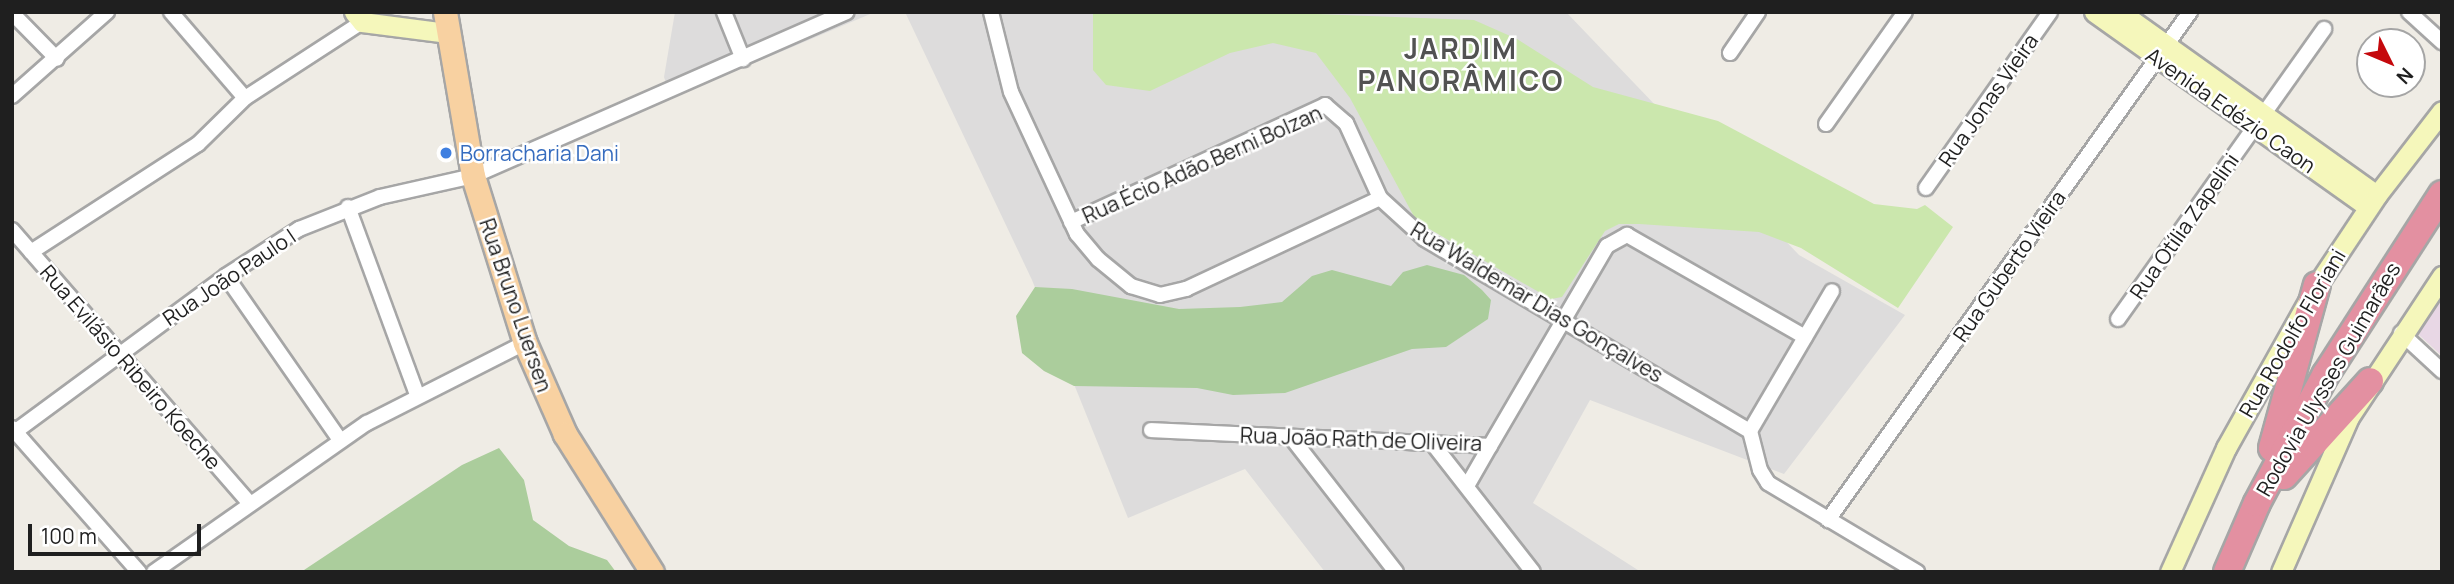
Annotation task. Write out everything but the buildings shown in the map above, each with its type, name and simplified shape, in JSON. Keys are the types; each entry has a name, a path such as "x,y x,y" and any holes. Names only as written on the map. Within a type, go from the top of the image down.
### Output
{"highway":[{"name":"Rodovia Ulysses Guimarães","path":"2230,564 2257,503 2359,317 2442,194"},
{"path":"2257,503 2317,285"},
{"path":"2230,564 2288,470 2370,381"}],"main road":[{"name":"Avenida Edézio Caon","path":"2094,12 2162,51 2372,201"},
{"name":"Avenida Edézio Caon","path":"2120,12 2162,51"},
{"path":"358,17 446,23"},
{"name":"Rua Bruno Luersen","path":"446,23 473,176 525,343 565,434 652,572"},
{"name":"Rua Rodolfo Floriani","path":"2170,572 2226,448 2317,285 2372,201 2442,111"},
{"path":"2281,572 2317,481 2370,381 2442,275"}],"street":[{"path":"12,96 107,12"},
{"path":"171,12 245,98"},
{"path":"724,12 743,58"},
{"name":"Rua João Paulo I","path":"13,431 226,276 299,229 348,207 473,176 847,12"},
{"path":"991,12 1011,92 1071,222 1085,247 1121,279 1160,295 1186,289 1380,198"},
{"path":"1730,53 1758,12"},
{"path":"1826,124 1905,12"},
{"name":"Rua Jonas Vieira","path":"1926,188 2050,12"},
{"name":"Rua Guberto Vieira","path":"1828,520 2190,12"},
{"path":"2409,12 2442,43"},
{"path":"12,13 57,59"},
{"path":"31,252 112,195 198,144 245,98 358,17"},
{"name":"Rua Otília Zapelini","path":"2118,319 2324,29"},
{"name":"Rua Écio Adão Berni Bolzan","path":"1071,222 1317,107 1332,108"},
{"name":"Rua Waldemar Dias Gonçalves","path":"1332,108 1346,123 1380,198 1425,239 1750,431"},
{"path":"348,207 417,395"},
{"name":"Rua Evilásio Ribeiro Koeche","path":"12,230 250,504"},
{"name":"Rua João Rath de Oliveira","path":"1151,430 1490,446 1607,246 1627,235 1805,337"},
{"path":"226,276 340,440"},
{"path":"1832,291 1750,431 1762,476 1828,520 1917,572"},
{"path":"2401,333 2442,371"},
{"path":"154,572 340,440 417,395 525,343"},
{"path":"13,431 139,572"},
{"path":"1292,437 1396,572"},
{"path":"1433,444 1533,572"},
{"path":"1467,486 1490,446"}],"shaded area":[{"path":"675,12 875,12 671,98 664,77"},
{"path":"905,12 1566,12 1799,255 1905,315 1784,474 1590,400 1533,503 1641,572 1325,572 1245,469 1128,518 1032,280"},
{"path":"2442,298 2442,356 2418,334"}],"green space":[{"path":"1093,12 1262,12 1474,20 1517,39 1593,87 1718,121 1874,204 1917,209 1925,205 1953,227 1898,308 1801,248 1759,232 1639,224 1619,224 1605,231 1562,297 1551,299 1417,222 1350,98 1316,53 1273,43 1230,53 1150,91 1106,85 1093,70"},
{"path":"1427,265 1464,275 1482,290 1491,300 1488,319 1446,347 1412,349 1285,393 1233,395 1197,388 1074,386 1044,371 1022,353 1016,316 1035,287 1072,289 1179,309 1240,307 1282,302 1312,276 1332,270 1391,286 1403,272"},
{"path":"499,448 524,480 533,520 569,546 607,560 616,572 301,572 462,465"}],"place":[{"name":"Borracharia Dani","path":"446,153"}],"district":[{"name":"JARDIM PANORÂMICO","path":"1461,64"}]}
